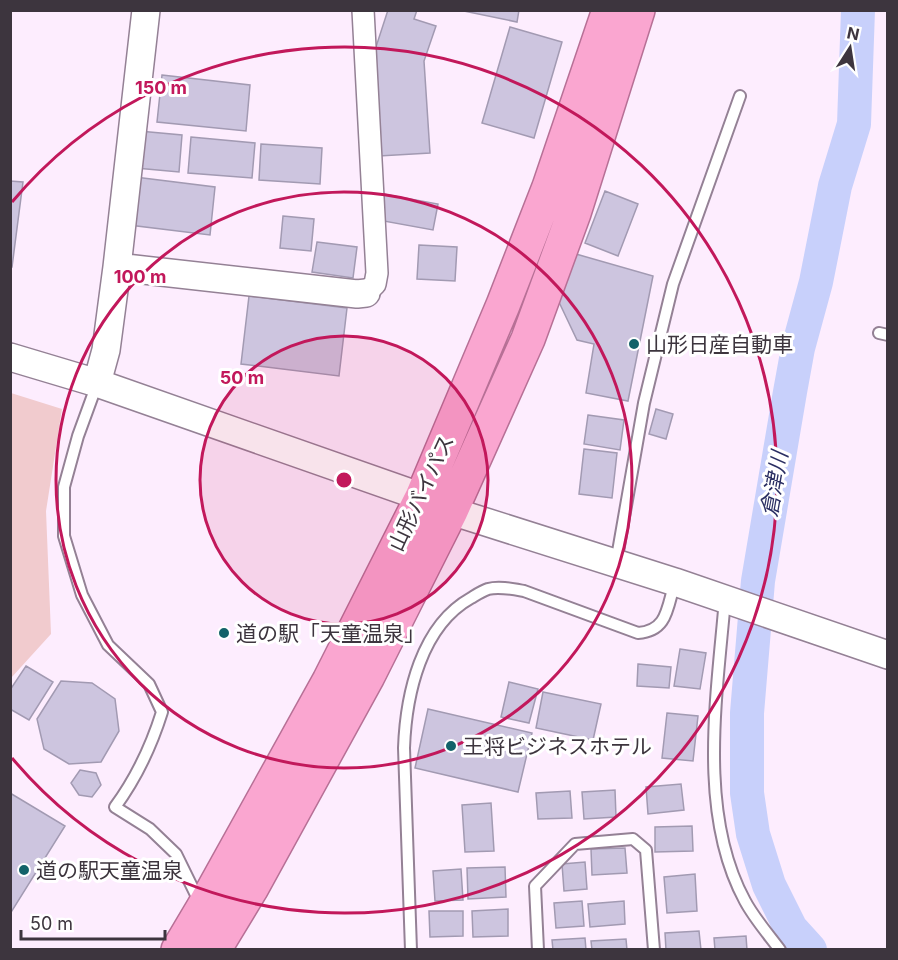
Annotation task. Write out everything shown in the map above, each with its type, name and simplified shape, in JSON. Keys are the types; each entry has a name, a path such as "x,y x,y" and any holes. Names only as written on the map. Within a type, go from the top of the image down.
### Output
{"highway":[{"name":"山形バイパス","path":"178,950 329,681 422,497 549,187 609,10"},
{"name":"山形バイパス","path":"214,950 252,889 368,676 451,511 528,339 574,213 638,10"}],"street":[{"path":"97,383 106,350 117,267 146,10"},
{"path":"117,267 357,294 366,293 375,284 377,273 363,10"},
{"path":"10,357 97,383 422,497 451,511 675,582 888,655"}],"lane":[{"path":"615,563 644,403 673,284 740,96"},
{"path":"97,383 78,436 64,487 64,536 82,595 108,645 149,684 162,712 151,747 130,786 115,807 150,829 176,854 203,908"},
{"path":"411,950 405,721 419,665 433,635 444,619 454,609 488,589 508,588 524,591 638,633 651,632 661,624 675,582"},
{"path":"730,601 714,747 716,804 725,852 745,902 780,950"},
{"path":"538,950 535,886 575,844 633,839 646,850 654,950"}],"shaded area":[{"path":"11,393 62,409 46,511 51,634 11,678"}],"building":[{"path":"388,10 417,10 414,19 436,26 424,61 430,153 379,156 373,56"},
{"path":"459,10 519,10 517,22"},
{"path":"510,27 562,42 534,138 482,123"},
{"path":"162,75 250,85 246,131 157,122"},
{"path":"139,131 182,135 179,172 136,168"},
{"path":"191,137 255,143 252,178 188,173"},
{"path":"261,144 322,148 320,184 259,180"},
{"path":"135,177 215,187 210,235 129,225"},
{"path":"10,181 23,182 12,267 10,267"},
{"path":"605,191 638,204 618,256 585,243"},
{"path":"383,194 438,204 433,230 378,220"},
{"path":"283,216 314,219 311,251 280,248"},
{"path":"317,242 357,247 353,278 312,272"},
{"path":"419,245 457,247 455,281 417,279"},
{"path":"576,254 653,276 628,401 586,393 594,344 577,340 558,300"},
{"path":"249,296 347,308 339,376 241,364"},
{"path":"656,409 673,414 666,439 649,434"},
{"path":"588,415 624,420 620,450 584,444"},
{"path":"584,449 617,453 612,498 579,494"},
{"path":"680,649 706,653 700,689 674,686"},
{"path":"638,664 671,667 669,688 637,686"},
{"path":"26,666 53,682 29,720 10,709 10,690"},
{"path":"61,681 92,683 115,699 119,731 101,762 69,764 44,749 37,719"},
{"path":"509,682 538,689 529,723 501,717"},
{"path":"543,692 601,704 593,740 536,728"},
{"path":"428,709 532,733 518,792 415,768"},
{"path":"667,713 698,716 693,761 662,758"},
{"path":"80,770 96,773 101,785 92,797 79,795 71,783"},
{"path":"681,784 684,810 648,814 646,787"},
{"path":"615,790 616,817 584,819 582,792"},
{"path":"570,791 572,818 538,819 536,793"},
{"name":"道の駅天童温泉","path":"10,793 65,826 10,914"},
{"path":"491,803 494,851 465,852 462,805"},
{"path":"692,826 693,851 655,852 655,827"},
{"path":"625,848 627,873 592,875 591,849"},
{"path":"585,862 587,889 564,891 562,864"},
{"path":"505,867 506,897 468,899 467,868"},
{"path":"461,869 463,900 435,901 433,871"},
{"path":"695,874 697,911 667,913 664,877"},
{"path":"582,901 584,926 556,928 554,903"},
{"path":"624,901 625,924 590,927 588,904"},
{"path":"508,909 508,936 473,937 472,911"},
{"path":"429,911 463,911 463,936 430,937"},
{"path":"699,931 701,950 666,950 665,933"},
{"path":"746,936 747,950 715,950 714,938"},
{"path":"585,938 586,950 553,950 552,940"},
{"path":"626,939 627,950 592,950 591,941"}],"waterway":[{"name":"倉津川","path":"810,950 791,929 769,885 753,834 747,793 747,713 758,581 790,392 798,348 816,282 835,186 854,124 858,10"}],"place":[{"name":"山形日産自動車","path":"634,344"},
{"name":"道の駅「天童温泉」","path":"224,633"},
{"name":"王将ビジネスホテル","path":"451,746"},
{"name":"道の駅天童温泉","path":"24,870"}]}
